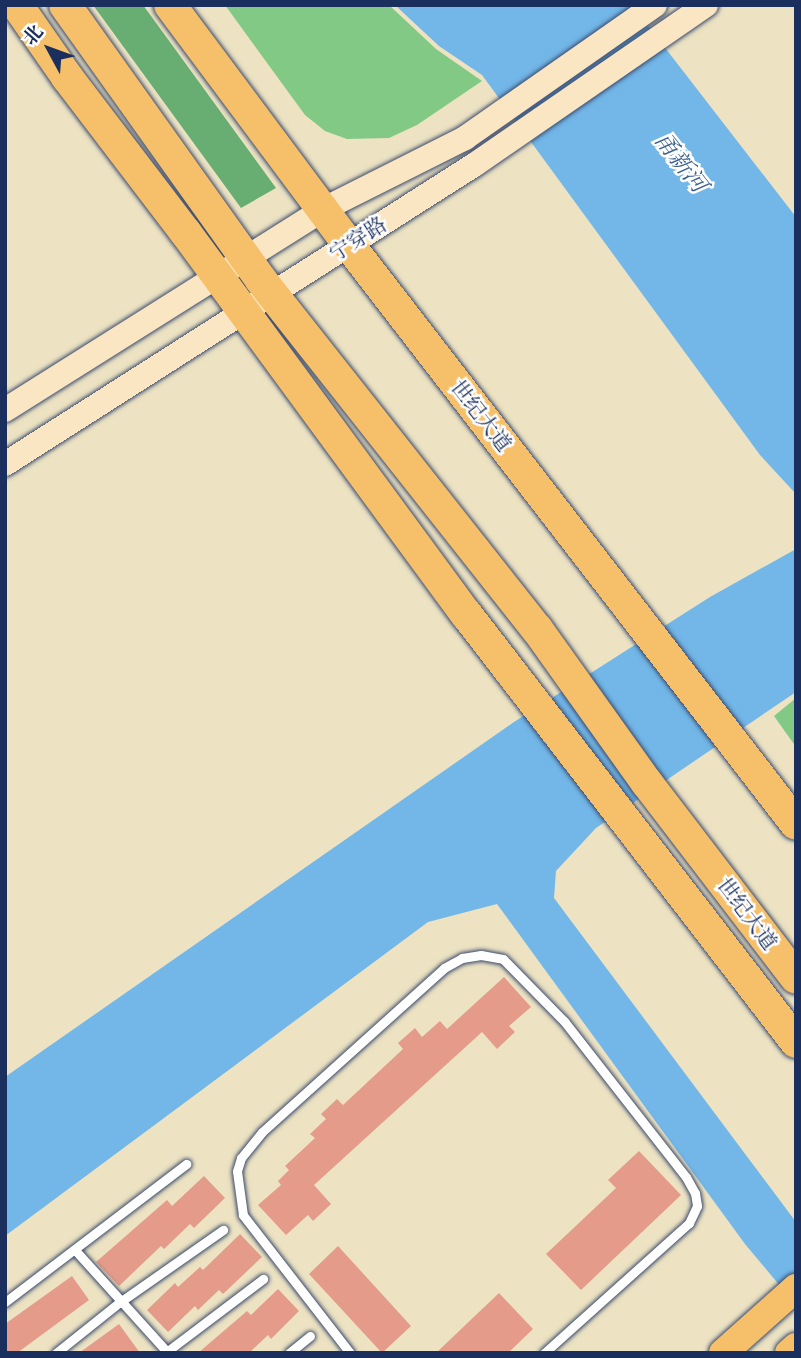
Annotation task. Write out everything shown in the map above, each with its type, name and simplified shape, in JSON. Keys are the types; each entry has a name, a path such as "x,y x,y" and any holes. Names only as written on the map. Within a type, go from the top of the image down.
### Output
{"highway":[{"path":"17,5 67,77 511,671 796,1042"},
{"path":"65,5 245,257 274,293"},
{"name":"世纪大道","path":"170,5 321,210 796,824"},
{"name":"世纪大道","path":"274,293 537,629 647,783 796,978"}],"main road":[{"path":"5,410 321,210 465,138 654,5"},
{"name":"宁穿路","path":"5,464 349,246 706,5"},
{"path":"723,1353 796,1288"}],"lane":[{"path":"350,1353 243,1215 237,1171 241,1158 262,1132 444,968 461,958 481,955 503,959 564,1021 686,1177 697,1206 689,1223 544,1353"},
{"path":"5,1302 186,1164"},
{"path":"57,1353 120,1302 223,1230"},
{"path":"75,1250 167,1352 262,1279"},
{"path":"289,1353 310,1336"}],"green space":[{"path":"93,5 143,5 276,188 241,208"},
{"path":"225,5 389,5 436,49 482,81 417,125 389,138 347,139 325,131 305,115"},
{"path":"796,698 796,747 774,716"}],"water":[{"name":"甬新河","path":"395,5 632,5 796,217 796,494 760,455 482,75 439,46"},
{"path":"796,549 796,692 596,828 556,871 554,898 796,1222 796,1305 745,1244 497,904 428,922 5,1236 5,1077 514,722 710,597"}],"building":[{"path":"504,977 531,1007 509,1026 515,1032 497,1049 482,1032 314,1185 331,1204 313,1221 308,1215 286,1235 258,1205 281,1185 278,1181 289,1170 285,1166 315,1138 310,1134 326,1119 321,1114 337,1099 343,1105 403,1049 398,1043 415,1028 422,1037 440,1021 447,1029"},
{"path":"639,1151 681,1195 581,1290 546,1254 616,1188 608,1180"},
{"path":"204,1176 225,1198 194,1228 190,1224 164,1249 161,1246 119,1286 96,1262 167,1200 172,1206"},
{"path":"240,1234 262,1257 223,1294 219,1290 198,1310 195,1306 168,1332 147,1310 175,1283 178,1287 200,1267 203,1270"},
{"path":"338,1246 411,1326 382,1353 309,1274"},
{"path":"72,1276 89,1300 17,1353 5,1353 5,1324"},
{"path":"278,1289 299,1311 271,1339 268,1335 249,1353 198,1353 247,1311 251,1315"},
{"path":"499,1293 533,1329 508,1353 436,1353"},
{"path":"119,1324 140,1353 79,1353"}]}
